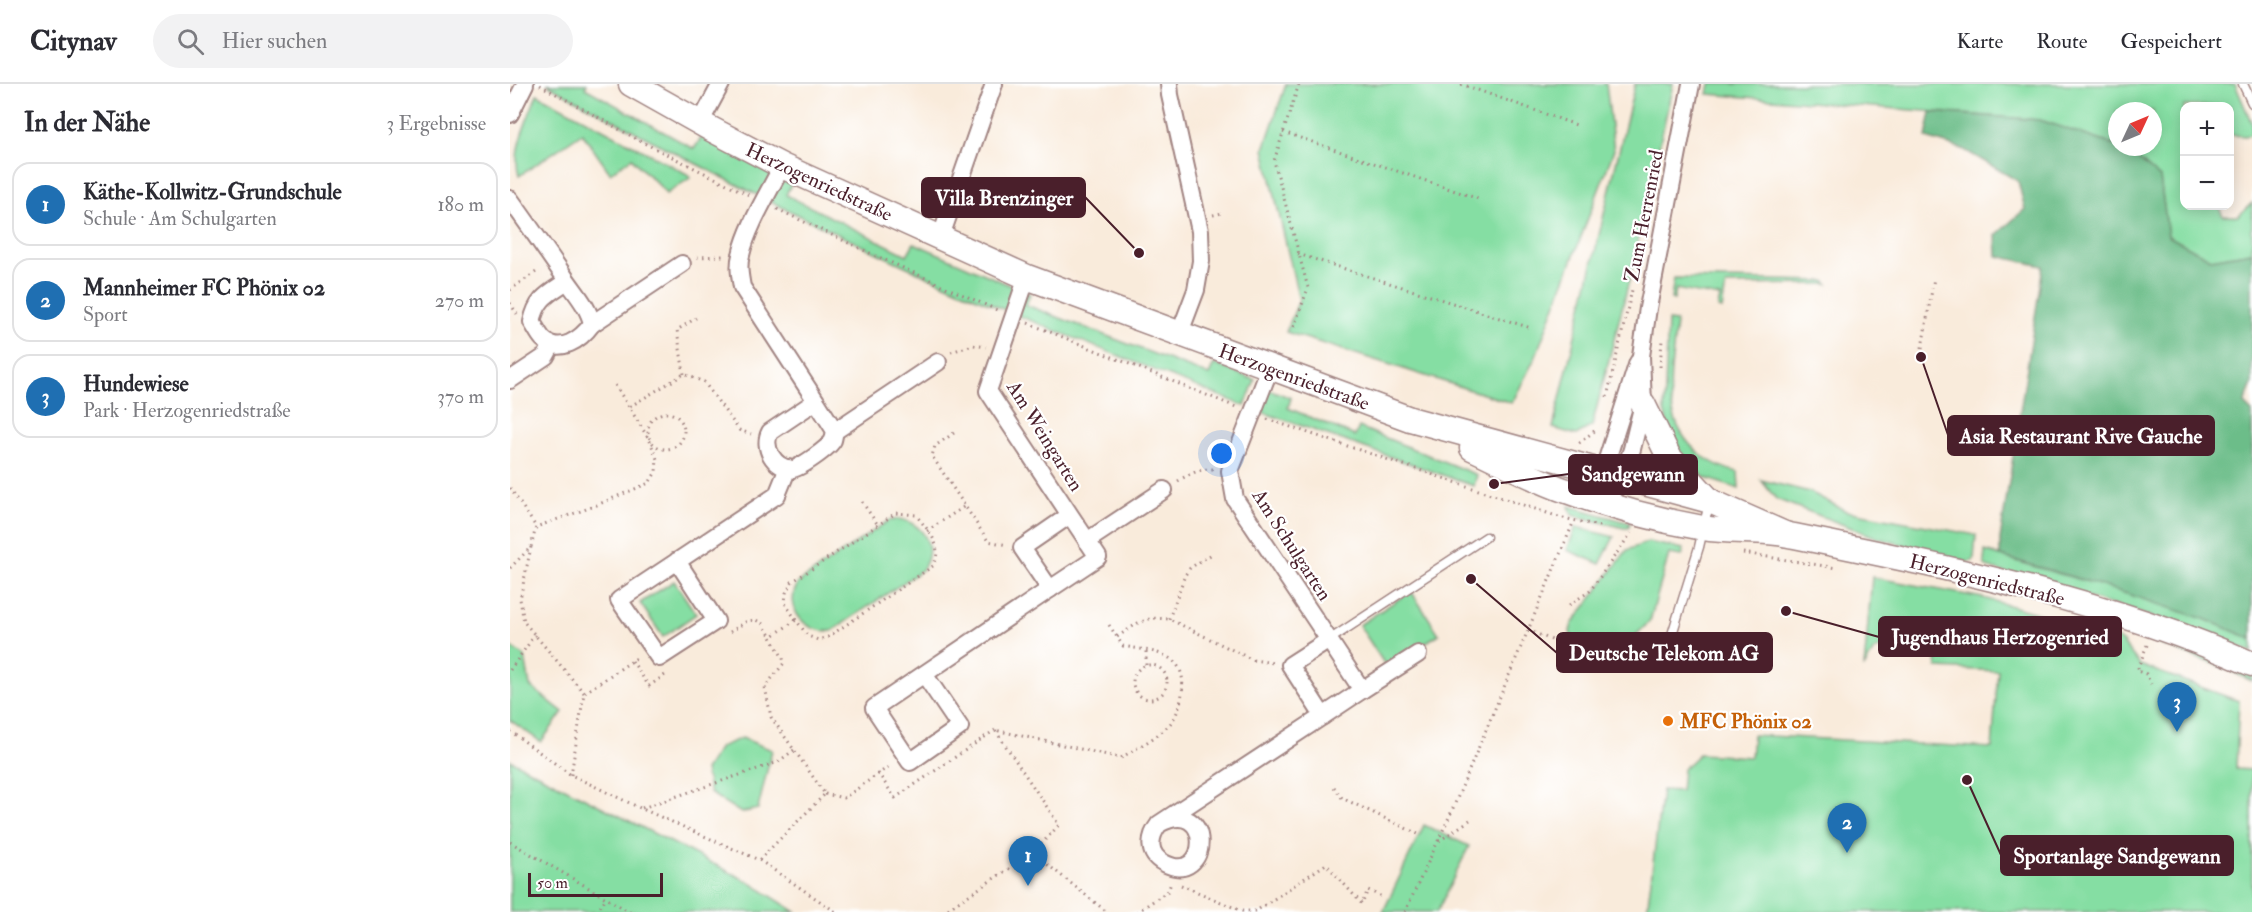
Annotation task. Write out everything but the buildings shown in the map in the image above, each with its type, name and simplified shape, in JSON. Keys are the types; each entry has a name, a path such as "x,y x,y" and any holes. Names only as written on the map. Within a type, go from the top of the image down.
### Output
{"street":[{"path":"510,114 525,84"},
{"name":"Herzogenriedstraße","path":"631,84 782,166 1027,277 1410,419 1566,491 1704,529 1785,534 1979,575 2196,639 2252,664"},
{"path":"700,123 721,84"},
{"path":"940,239 994,84"},
{"path":"1170,84 1170,95 1200,231 1201,261 1196,290 1179,335"},
{"name":"Zum Herrenried","path":"1613,474 1632,449 1643,404 1641,356 1655,265 1691,84"},
{"path":"782,166 741,255 739,272 742,287 816,401 835,431 833,441 828,447 795,469 777,463 767,449 766,439 770,432 816,401"},
{"path":"510,199 591,315 592,324"},
{"path":"567,281 540,299 534,311 532,322 542,338 552,345 572,343 584,335 592,324 687,261"},
{"name":"Am Weingarten","path":"905,755 874,708 1098,557 988,391 1027,277"},
{"path":"510,380 546,356 552,345"},
{"name":"Zum Herrenried","path":"1605,502 1613,474 1633,373 1641,356"},
{"path":"835,431 944,357"},
{"path":"1230,471 1270,368"},
{"path":"1643,404 1669,457 1710,501"},
{"name":"Herzogenriedstraße","path":"1410,419 1710,501 1785,534"},
{"path":"677,561 716,621 659,658 619,600 677,561 777,495 788,468"},
{"name":"Am Schulgarten","path":"1230,471 1235,499 1362,690"},
{"path":"1087,541 1164,490"},
{"name":"Am Weingarten","path":"1022,548 1070,515"},
{"path":"1022,548 1050,589"},
{"path":"1323,716 1290,665 1329,640"},
{"path":"1159,824 1418,654"},
{"path":"905,755 910,762 960,727 924,675"}],"lane":[{"path":"2243,84 2252,103"},
{"path":"1592,650 1650,652 1664,647 1670,641 1704,529 1710,501"},
{"path":"1329,640 1486,537"}],"path":[{"path":"539,84 644,143 764,202 872,254 1013,317 1253,414 1574,521 1609,528"},
{"path":"1294,327 1308,288 1274,160 1299,84"},
{"path":"1461,84 1579,126"},
{"path":"1283,132 1479,199"},
{"path":"1213,215 1222,213"},
{"path":"1298,254 1531,328"},
{"path":"687,261 741,255"},
{"path":"510,290 553,261"},
{"path":"1922,348 1934,278"},
{"path":"684,374 677,330 696,318"},
{"path":"944,357 973,345 1002,348"},
{"path":"1606,401 1618,356"},
{"path":"629,407 684,374"},
{"path":"684,374 704,382 739,430 766,439"},
{"path":"536,527 649,483 656,472 657,459 650,441 615,385"},
{"path":"671,414 682,422 684,436 675,447 661,449 650,441 648,427 657,416 671,414"},
{"path":"1577,444 1595,432 1600,424"},
{"path":"954,433 935,446 932,456 988,541 1022,548"},
{"path":"1187,475 1207,468 1230,471"},
{"path":"510,488 536,527 520,599 524,622 584,693"},
{"path":"862,502 878,525"},
{"path":"927,531 965,506"},
{"path":"896,513 916,515 927,531 938,546 938,558 933,566 828,637 818,640 808,636 785,603 786,593 792,582 896,513"},
{"path":"1405,912 1438,842 1574,521"},
{"path":"1569,605 1590,591 1632,533 1620,530"},
{"path":"510,568 531,547"},
{"path":"1740,553 1846,569"},
{"path":"1169,619 1185,575 1190,568 1212,554"},
{"path":"1117,637 1145,620 1169,619 1253,660 1290,665"},
{"path":"796,620 771,637 784,663 765,687 771,717 825,794 844,798 905,755"},
{"path":"943,912 1033,853 1059,825 995,730 1122,758 1169,726 1182,697 1184,677 1174,660 1159,653 1123,646 1109,625"},
{"path":"1528,630 1554,641"},
{"path":"510,670 535,635"},
{"path":"2139,642 2147,645 2137,671 2146,674 2151,684"},
{"path":"571,775 584,693 652,647"},
{"path":"1146,651 1146,665"},
{"path":"1146,665 1160,668 1167,679 1164,692 1153,700 1140,697 1133,686 1135,673 1146,665"},
{"path":"510,731 571,775 759,860 836,912"},
{"path":"640,808 778,762 794,750"},
{"path":"1334,787 1342,798 1418,834"},
{"path":"759,860 825,794"},
{"path":"1438,842 1470,820"},
{"path":"510,842 630,912"},
{"path":"1033,853 1107,912"},
{"path":"1137,912 1168,891 1172,881 1242,911 1256,911 1326,864 1362,904 1368,890 1384,898"},
{"path":"597,912 606,898"}],"green space":[{"path":"547,84 587,84 585,88 694,149 703,135 792,182 786,195 907,255 914,243 1030,294 1026,305 1209,375 1214,364 1255,380 1245,406 965,293 919,272 749,191"},
{"path":"1286,84 1606,84 1614,150 1535,358 1512,403 1286,332 1299,300 1264,149"},
{"path":"1635,84 1673,84 1630,277 1592,426 1576,435 1553,428"},
{"path":"1710,84 2235,84 2252,124 2252,134 2246,136 2234,135 2234,102 2180,102 2180,210 2220,210 2223,216 2238,216 2252,203 2252,252 2211,259 2168,236 2160,178 2134,156 2162,156 2162,102 2108,102 2108,143 2040,120 1708,94"},
{"path":"537,94 689,175 690,178 666,194 632,158 610,173 582,133 519,176 517,155 519,145"},
{"path":"1931,112 2040,120 2108,143 2108,156 2134,156 2160,178 2168,236 2211,259 2252,252 2252,384 2244,404 2252,412 2252,639 2204,619 2000,556 2000,539 2043,266 1997,256 1996,235 2025,209 2018,181 1963,149 1926,138"},
{"path":"1674,278 1825,281 1828,284 1726,285 1722,309 1718,308 1720,297 1676,289 1674,300 1671,299"},
{"path":"1668,321 1676,322 1670,394 1678,426 1687,441 1701,455 1719,466 1738,472 1739,489 1705,478 1673,451 1678,446 1668,426 1664,411"},
{"path":"1268,389 1291,398 1288,408 1355,436 1359,427 1477,475 1474,486 1259,411"},
{"path":"1761,480 1810,492 1846,511 1976,535 1973,561 1966,562 1878,538 1776,499"},
{"path":"1569,506 1630,523 1628,528 1624,528 1572,515"},
{"path":"900,519 916,526 926,538 928,554 922,570 832,631 822,631 805,623 799,617 793,601 794,591 799,582 888,521"},
{"path":"1576,527 1614,537 1600,564 1567,550"},
{"path":"1648,542 1684,549 1682,556 1669,554 1650,621 1630,641 1571,636 1572,624 1627,550"},
{"path":"1985,551 2187,612 2252,639 2252,652 2199,631 1986,567"},
{"path":"1872,577 1983,598 2110,634 2122,642 2140,665 2239,701 2236,769 2252,770 2252,912 1647,912 1662,790 1681,791 1683,769 1699,754 1751,757 1753,735 1992,748 1998,671 1937,668 1935,646 1917,638 1898,641 1874,650 1864,668"},
{"path":"674,581 696,614 663,637 640,603"},
{"path":"1411,591 1439,634 1387,668 1359,625"},
{"path":"2133,628 2252,674 2252,681 2217,665 2142,638"},
{"path":"510,646 525,657 530,686 563,712 541,742 510,720"},
{"path":"742,738 772,750 758,809 741,813 710,793 705,770 720,747"},
{"path":"510,760 749,882 796,912 510,912"},
{"path":"1424,825 1469,846 1437,912 1383,912"}],"place":[{"name":"Villa Brenzinger","path":"1139,253"},
{"name":"Asia Restaurant Rive Gauche","path":"1921,357"},
{"name":"Sandgewann","path":"1494,484"},
{"name":"Deutsche Telekom AG","path":"1471,579"},
{"name":"Jugendhaus Herzogenried","path":"1786,611"},
{"name":"MFC Phönix 02","path":"1668,721"},
{"name":"Hundewiese","path":"2177,732"},
{"name":"Sportanlage Sandgewann","path":"1967,780"},
{"name":"Mannheimer FC Phönix 02","path":"1847,853"},
{"name":"Käthe-Kollwitz-Grundschule","path":"1028,886"}]}
